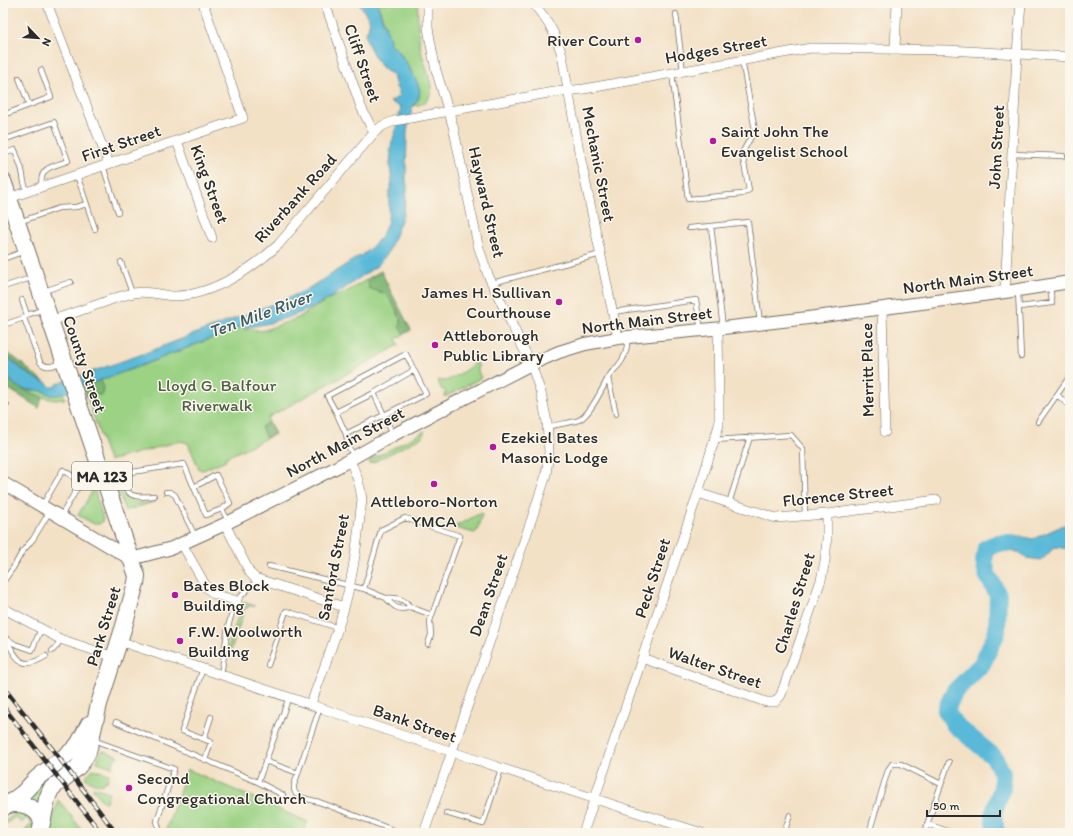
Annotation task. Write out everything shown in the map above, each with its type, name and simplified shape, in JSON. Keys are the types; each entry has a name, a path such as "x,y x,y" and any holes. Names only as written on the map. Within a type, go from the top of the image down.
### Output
{"highway":[{"name":"County Street","path":"3,181 131,559"},
{"name":"Park Street","path":"41,827 47,799 51,789 80,765 88,752 99,704 136,581 137,574 131,559"},
{"name":"Park Street","path":"4,807 18,797 37,778 74,750 99,704"},
{"path":"4,807 16,804 28,806 37,812 41,827"}],"main road":[{"name":"North Main Street","path":"131,559 157,553 196,538 337,467 393,435 531,364 559,352 585,344 622,337 720,328 1005,292 1070,282"},
{"path":"3,483 131,559"}],"street":[{"path":"47,3 106,165"},
{"name":"First Street","path":"9,198 243,118 203,3"},
{"name":"Cliff Street","path":"325,3 361,107 374,133"},
{"path":"428,3 428,28 433,56 448,110"},
{"name":"Mechanic Street","path":"533,3 547,20 562,55 579,151 613,312 622,337"},
{"path":"895,49 897,3"},
{"name":"John Street","path":"1005,292 1021,3"},
{"name":"Hodges Street","path":"374,133 382,126 394,121 448,110 554,92 584,90 811,48 948,50 1070,57"},
{"name":"Hayward Street","path":"448,110 453,126 477,240 488,275 531,364"},
{"name":"Riverbank Road","path":"48,314 132,293 145,292 171,296 190,294 225,282 254,265 283,240 374,133"},
{"name":"King Street","path":"177,140 212,238"},
{"name":"Merritt Place","path":"882,308 885,432"},
{"name":"Peck Street","path":"583,833 698,493 719,425 720,328"},
{"name":"Dean Street","path":"424,833 546,475 549,452 548,427 541,393 531,364"},
{"name":"Sanford Street","path":"311,704 338,628 349,585 362,499 361,487 352,458"},
{"name":"Florence Street","path":"698,493 776,518 827,514 937,500"},
{"name":"Charles Street","path":"778,699 781,695 821,580 826,554 827,514"},
{"path":"227,523 250,573 254,578 344,607"},
{"path":"182,544 207,588 214,594 237,601"},
{"path":"3,608 60,639 114,657"},
{"name":"Bank Street","path":"119,641 320,707 452,753 702,833"},
{"name":"Walter Street","path":"642,658 766,702 775,702 778,699"}],"lane":[{"path":"676,14 683,72"},
{"path":"672,73 688,199 742,194 749,190 742,153 755,130 742,60"},
{"path":"4,113 29,106 51,97 42,70"},
{"path":"19,78 29,106"},
{"path":"3,140 54,122 68,161 45,170 41,177 42,187"},
{"path":"3,154 15,150 22,170 27,192"},
{"path":"1012,154 1064,156"},
{"path":"106,165 118,212"},
{"path":"77,175 95,229"},
{"path":"17,223 59,208 76,207 87,204"},
{"path":"689,228 748,222 760,323"},
{"path":"711,226 720,328"},
{"path":"3,259 27,250"},
{"path":"492,283 601,254"},
{"path":"121,262 132,293"},
{"path":"3,287 35,277"},
{"path":"41,293 71,282"},
{"path":"1019,307 1052,303 1050,285"},
{"path":"1018,290 1021,357"},
{"path":"22,300 38,360 47,367 64,362"},
{"path":"613,312 696,300 701,330"},
{"path":"3,325 26,316 48,314"},
{"path":"548,427 579,420 589,412 611,372 619,365 625,354 628,345 622,337"},
{"path":"346,434 426,394 406,354 327,396 346,434 352,458"},
{"path":"336,412 374,393 414,370"},
{"path":"1038,422 1070,376"},
{"path":"608,378 616,414"},
{"path":"374,393 393,435"},
{"path":"1056,395 1070,406"},
{"path":"714,440 791,435 803,450 805,516"},
{"path":"729,503 750,437"},
{"path":"103,477 184,464 206,515 222,509 230,503 216,475 194,487"},
{"path":"3,582 22,552 33,539 51,512 78,487 74,477 63,470 51,512"},
{"path":"120,474 123,485 131,494 141,497 154,496"},
{"path":"166,492 170,492 175,495 196,538"},
{"path":"222,509 227,523"},
{"path":"364,589 380,530 404,518 460,536 430,621 431,635 428,644"},
{"path":"269,566 364,589 386,598 396,597 406,601 410,607 432,615"},
{"path":"221,674 225,640 237,601 259,580"},
{"path":"386,598 392,606 402,609 410,607"},
{"path":"268,665 286,611 338,628"},
{"path":"3,635 9,641 32,650 41,629"},
{"path":"3,635 19,660 25,664 32,663 46,656"},
{"path":"52,651 57,646 60,639"},
{"path":"203,668 182,731 211,742 205,760"},
{"path":"258,782 289,697"},
{"path":"320,707 294,785 296,794 303,798 319,802 401,833"},
{"path":"204,739 211,718"},
{"path":"116,722 258,782 284,795"},
{"path":"91,739 174,769 157,821 160,833"},
{"path":"265,761 298,773"},
{"path":"924,833 949,762"},
{"path":"869,833 888,770 892,764 901,764 941,784"},
{"path":"446,813 483,824 501,769"},
{"path":"784,833 790,815"},
{"path":"927,824 953,833"}],"green space":[{"path":"377,3 418,3 420,44 431,88 429,98 422,104 413,106 418,101 419,91 408,65 395,47 389,44 383,18"},
{"name":"Lloyd G. Balfour Riverwalk","path":"381,271 411,330 396,339 399,345 267,418 275,434 225,458 226,460 203,470 199,469 188,443 180,441 109,461 83,386 143,365 243,326 245,330 252,329 262,331 298,318 332,297 348,291"},
{"path":"381,271 411,330 404,334 399,327 401,323 400,319 387,295 369,288 366,280"},
{"path":"3,351 45,382 36,379 3,354"},
{"path":"476,362 481,378 445,397 444,394 446,393 444,389 442,390 437,380 444,381 451,378"},
{"path":"3,367 54,395 63,393 65,399 55,400 42,397 39,408 3,385"},
{"path":"3,377 23,389 42,397 39,408 3,385"},
{"path":"101,380 103,386 102,395 91,395 87,397 83,386"},
{"path":"269,422 275,434 266,438 261,427"},
{"path":"425,431 422,437 374,462 369,463 370,460"},
{"path":"115,480 125,495 132,501 140,503 154,502 125,511"},
{"path":"92,482 103,518 102,522 99,524 94,524 78,515 92,492 86,486 88,483"},
{"path":"481,513 482,515 477,531 474,533 456,528 456,526"},
{"path":"243,602 255,606 249,605 248,608 245,608 231,650 228,647"},
{"path":"101,750 118,756 115,758 112,767 97,762"},
{"path":"93,769 109,774 107,782 104,781 102,785 88,781 85,777"},
{"path":"187,769 308,822 302,833 165,833"},
{"path":"45,779 49,784 38,804 27,798"},
{"path":"93,787 109,792 106,802 102,801"},
{"path":"58,800 66,809 84,833 50,833"},
{"path":"20,812 32,818 34,831 29,833 26,831 26,829 32,825 27,818 21,823 15,817 3,826 3,822"}],"water":[{"name":"Ten Mile River","path":"357,3 377,3 390,40 389,44 396,48 406,62 417,82 420,91 418,100 413,105 407,131 407,191 403,215 389,250 378,265 332,297 310,309 270,323 244,328 243,326 143,365 61,394 52,395 42,391 23,389 16,386 3,367 3,354 24,371 47,383 50,387 54,387 59,383 140,355 291,297 306,290 361,256 381,237 387,224 389,213 389,193 392,182 390,150 401,107 390,102 398,97 399,92 393,75 382,67 370,48 365,34 370,21 361,6"},
{"path":"1064,525 1070,526 1070,549 1055,547 1042,560 1026,558 1019,552 991,550 980,546 985,540 994,537 1014,535 1033,539"}],"waterway":[{"path":"996,833 993,815 1002,788 1002,773 994,757 954,724 946,710 954,692 982,664 997,632 998,595 987,574 984,561 986,548 998,543 1008,543"}],"railway":[{"path":"3,687 116,833"},
{"path":"3,706 101,833"}],"place":[{"name":"River Court","path":"638,40"},
{"name":"Saint John The Evangelist School","path":"713,141"},
{"name":"James H. Sullivan Courthouse","path":"559,302"},
{"name":"Attleborough Public Library","path":"435,345"},
{"name":"Ezekiel Bates Masonic Lodge","path":"493,447"},
{"name":"Attleboro-Norton YMCA","path":"434,484"},
{"name":"Bates Block Building","path":"175,595"},
{"name":"F.W. Woolworth Building","path":"180,641"},
{"name":"Second Congregational Church","path":"129,788"}]}
